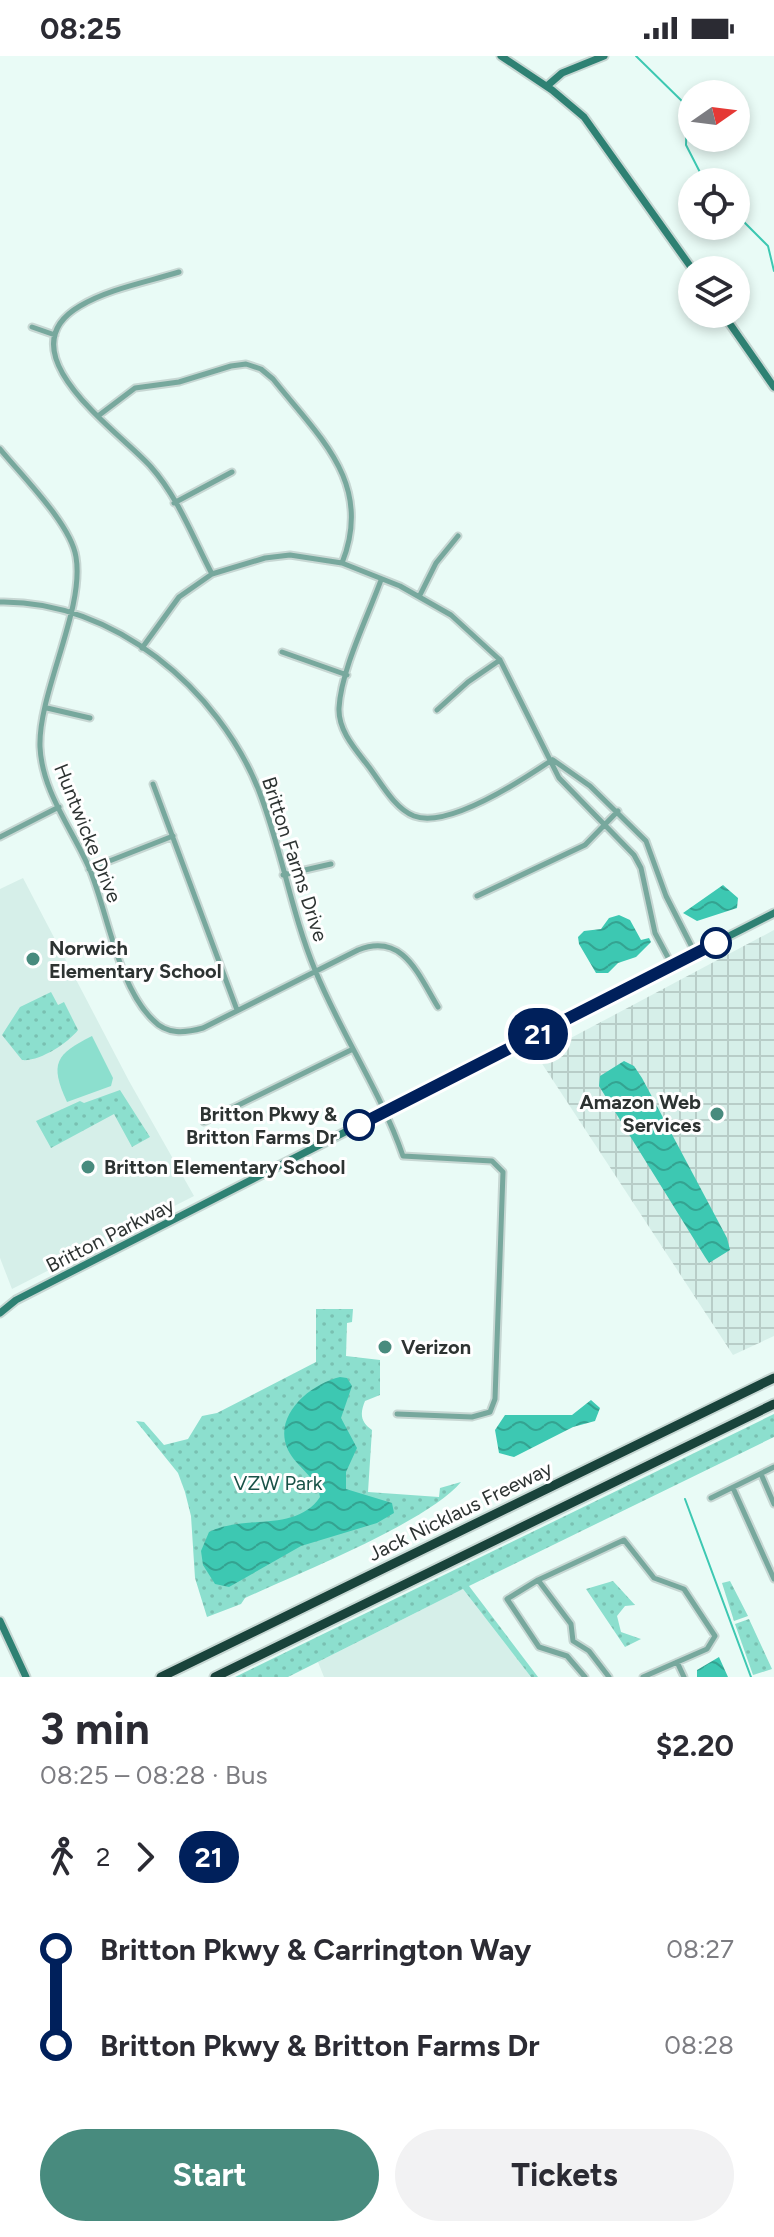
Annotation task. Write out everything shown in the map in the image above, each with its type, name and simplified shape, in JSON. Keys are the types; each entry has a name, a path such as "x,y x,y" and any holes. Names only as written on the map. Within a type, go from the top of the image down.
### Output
{"highway":[{"name":"Jack Nicklaus Freeway","path":"161,1677 774,1378"},
{"name":"Jack Nicklaus Freeway","path":"215,1677 774,1404"}],"main road":[{"path":"501,56 547,86 596,130 683,256"},
{"path":"547,86 562,73 604,56"},
{"path":"733,328 774,387"},
{"name":"Britton Parkway","path":"0,1305 16,1300 774,913"},
{"name":"Britton Parkway","path":"0,1313 16,1300"},
{"path":"0,1621 26,1677"}],"street":[{"path":"179,272 78,307 63,320 55,335 54,355 61,375 153,469 212,574"},
{"path":"32,327 55,335"},
{"path":"98,416 135,388 179,382 231,366 246,364 261,369 273,379 339,463 350,490 352,524 342,563"},
{"name":"Huntwicke Drive","path":"0,449 74,545 77,578 40,743 41,761 89,869 113,944 152,1020 170,1031 182,1033 203,1028 369,945 389,945 406,955 438,1007"},
{"path":"174,503 232,472"},
{"path":"420,595 436,563 458,536"},
{"path":"142,648 179,597 212,574 265,558 290,555 342,563 420,595 473,632 500,660 559,778 571,793 625,842 641,868 655,933 672,965"},
{"path":"381,580 347,675 339,709 343,731 398,805 411,816 427,820 443,816 505,789 552,760"},
{"name":"Britton Farms Drive","path":"0,602 37,604 69,611 125,636 197,694 241,753 258,790 315,971 403,1156 492,1161 500,1165 505,1184 495,1399 490,1412 472,1417 397,1414"},
{"path":"282,652 347,675"},
{"path":"437,710 468,682 500,660"},
{"path":"47,708 90,718"},
{"path":"552,760 618,811 646,841 666,896 695,953"},
{"path":"153,784 237,1010"},
{"path":"0,837 59,807"},
{"path":"477,896 569,855 585,845 618,811"},
{"path":"89,869 173,836"},
{"path":"283,875 331,864"},
{"path":"204,1122 351,1050"},
{"path":"711,1498 774,1467"},
{"path":"761,1474 774,1503"},
{"path":"733,1488 773,1577"},
{"path":"585,1677 567,1656 539,1647 506,1604 508,1597 538,1580 624,1540 654,1578 684,1589 714,1631 712,1644 643,1677"},
{"path":"538,1580 571,1624 573,1641 589,1651 609,1677"},
{"path":"677,1662 684,1677"}],"shaded area":[{"name":"Britton Elementary School","path":"23,878 129,1081 194,1196 12,1289 0,1258 0,889"},
{"path":"774,930 774,1336 733,1355 537,1056"},
{"path":"463,1589 531,1677 324,1677 318,1662"}],"green space":[{"path":"51,992 58,1005 64,1002 78,1030 53,1051 22,1060 2,1035 20,1007"},
{"path":"92,1036 113,1078 111,1086 67,1102 58,1078 59,1061 70,1048"},
{"path":"120,1090 150,1137 132,1147 114,1114 51,1148 36,1121 80,1101 84,1103"},
{"name":"VZW Park","path":"316,1309 353,1309 352,1322 347,1323 346,1356 380,1360 380,1395 365,1401 362,1413 365,1424 372,1430 368,1492 439,1497 440,1488 461,1482 421,1514 392,1530 245,1598 241,1604 207,1617 195,1578 191,1516 185,1492 178,1473 136,1421 144,1422 164,1445 188,1439 202,1416 217,1413 316,1362"},
{"path":"774,1414 774,1437 469,1586 538,1677 531,1677 463,1589 288,1677 235,1677"},
{"path":"613,1581 635,1605 625,1606 617,1616 621,1632 641,1639 625,1647 586,1589"},
{"path":"730,1581 748,1616 734,1621 722,1583"},
{"path":"749,1619 772,1669 753,1675 735,1624"}],"water":[{"path":"723,885 738,898 737,908 697,921 683,913"},
{"path":"619,915 630,920 641,940 649,938 651,942 636,957 618,963 608,973 596,973 578,937 584,931 601,929 609,918"},
{"path":"624,1061 634,1066 642,1078 727,1238 730,1250 709,1263 599,1086 600,1076"},
{"path":"340,1377 347,1378 352,1386 341,1418 357,1448 346,1472 346,1489 392,1503 394,1513 377,1523 301,1546 229,1587 215,1584 203,1565 201,1551 209,1532 297,1515 310,1508 320,1497 311,1478 288,1450 284,1437 285,1425 297,1403 306,1394"},
{"path":"591,1400 600,1408 595,1421 573,1427 514,1457 499,1453 495,1430 505,1415 572,1415"},
{"path":"719,1657 728,1677 697,1677 697,1670"}],"waterway":[{"path":"636,56 687,106 686,145 698,168"},
{"path":"750,228 768,246 774,271"},
{"path":"685,1499 751,1677"}],"bus line":[{"name":"21","path":"359,1125 716,943"}],"place":[{"name":"Norwich Elementary School","path":"33,959"},
{"name":"Amazon Web Services","path":"717,1114"},
{"name":"Britton Pkwy & Britton Farms Dr","path":"359,1125"},
{"name":"Britton Elementary School","path":"88,1167"},
{"name":"Verizon","path":"385,1347"}]}
